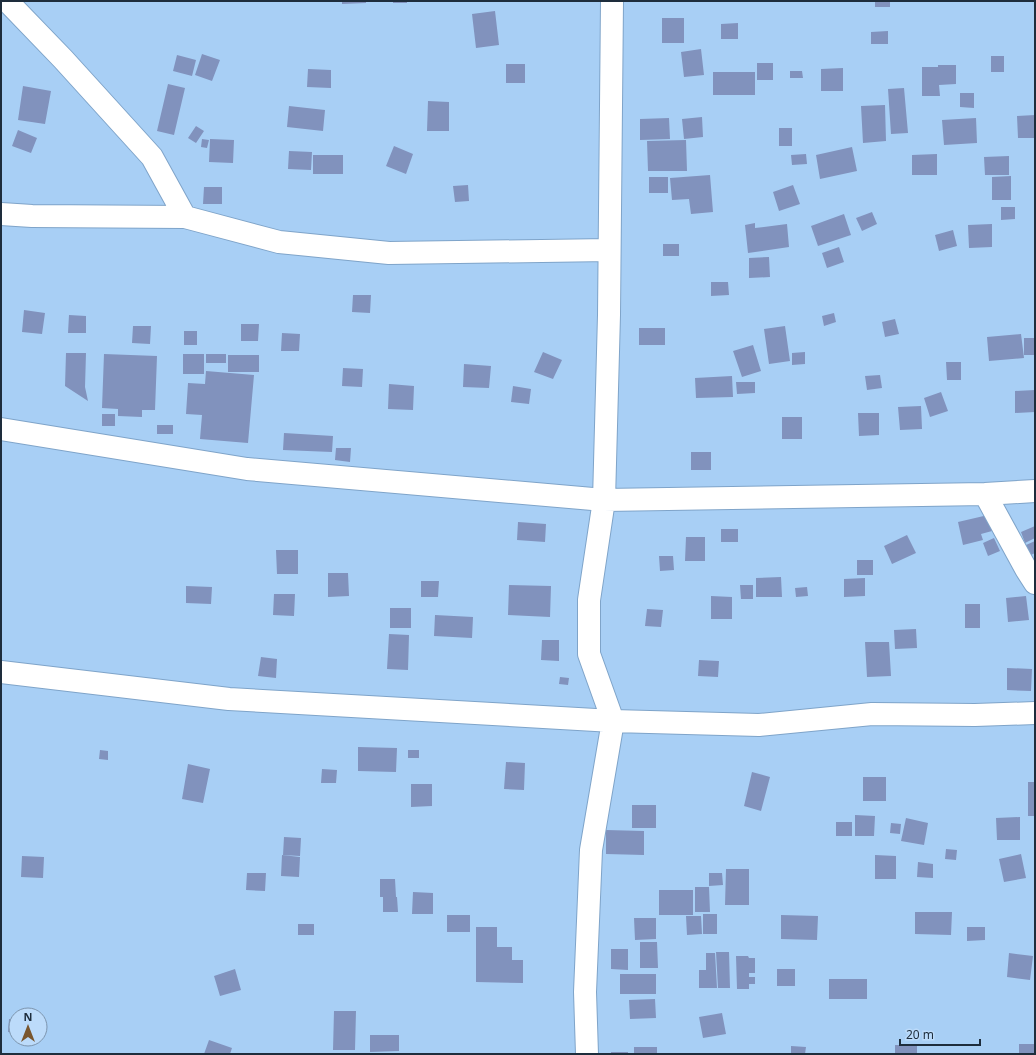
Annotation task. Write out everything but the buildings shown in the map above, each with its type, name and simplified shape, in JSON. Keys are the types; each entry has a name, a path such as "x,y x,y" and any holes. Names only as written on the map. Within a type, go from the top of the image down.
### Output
{"street":[{"path":"7,1 63,59 152,157 185,217"},
{"path":"587,1054 585,992 591,850 613,721 590,654 589,600 604,500 609,315 612,1"},
{"path":"1,214 32,216 185,217 279,242 389,253 609,250"},
{"path":"1,429 247,469 604,500 985,494 1035,491"},
{"path":"985,494 1026,570 1035,583"},
{"path":"1,672 229,699 613,721 759,725 872,714 975,715 1035,713"}]}
